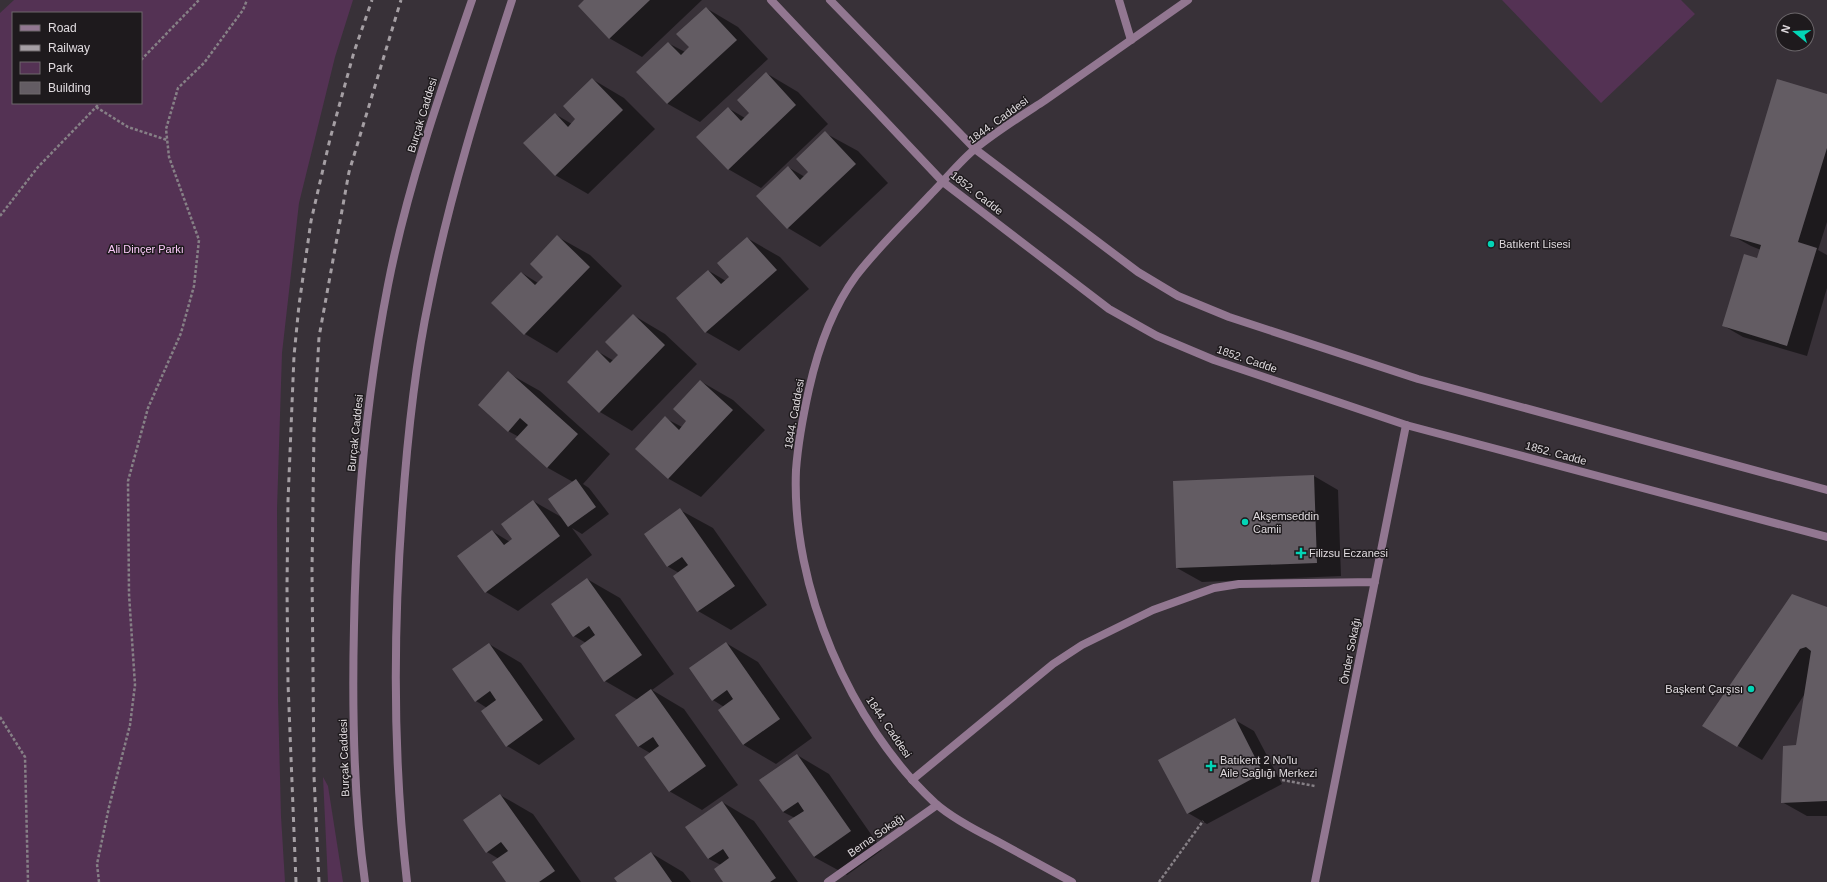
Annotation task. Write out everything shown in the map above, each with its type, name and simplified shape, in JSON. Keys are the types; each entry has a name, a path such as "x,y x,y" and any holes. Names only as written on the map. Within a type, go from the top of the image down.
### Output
{"street":[{"name":"Burçak Caddesi","path":"365,882 358,820 353,750 353,657 358,517 372,384 388,284 399,237 441,89 472,0"},
{"path":"407,882 396,740 396,652 399,556 410,420 418,359 446,221 484,87 512,0"},
{"name":"1852. Cadde","path":"772,0 944,182 1110,309 1136,326 1195,353 1406,425 1827,537"},
{"path":"830,0 975,149 1138,272 1163,288 1193,303 1292,338 1418,378 1827,490"},
{"path":"1119,0 1131,40"},
{"name":"1844. Caddesi","path":"1072,882 972,828 938,805 912,780 880,737 854,695 829,644 810,584 801,539 796,470 802,420 813,373 826,329 844,294 868,262 975,149 1188,0"},
{"name":"Önder Sokağı","path":"1315,882 1406,425"},
{"path":"912,780 1053,664 1082,645 1153,610 1214,588 1239,584 1375,582"},
{"name":"Berna Sokağı","path":"828,882 938,805"}],"path":[{"path":"142,59 199,0"},
{"path":"99,882 97,864 108,807 130,725 135,685 128,594 128,481 148,408 181,333 194,286 199,240 169,157 166,129 178,88 204,62 243,10 247,0"},
{"path":"0,216 38,167 99,104"},
{"path":"96,107 128,127 167,140"},
{"path":"0,717 25,757 28,882"},
{"path":"1282,780 1334,790"},
{"path":"1159,882 1203,821"}],"green space":[{"name":"Ali Dinçer Parkı","path":"14,0 353,0 335,57 299,203 282,353 277,509 278,699 281,816 285,882 0,882 0,13"},
{"path":"1502,0 1681,0 1695,14 1601,103"},
{"path":"323,777 328,786 343,882 328,882"}],"building":[{"path":"584,0 650,0 609,39 578,6"},
{"path":"706,7 737,40 667,104 636,72 668,42 681,55 689,47 676,34"},
{"path":"766,72 796,105 728,170 696,137 728,107 741,121 749,113 737,100"},
{"path":"592,78 623,110 555,176 523,143 555,113 568,127 575,119 563,106"},
{"path":"1777,79 1827,94 1827,148 1798,242 1817,248 1787,346 1722,326 1744,254 1757,258 1761,245 1730,236"},
{"path":"825,131 856,164 787,229 756,196 788,166 800,180 808,172 796,159"},
{"path":"557,235 590,267 524,335 491,303 521,272 535,285 543,277 530,264"},
{"path":"747,237 777,270 705,333 676,298 708,270 721,284 729,277 717,263"},
{"path":"633,314 665,345 599,413 567,382 597,350 610,363 618,355 605,342"},
{"path":"508,371 578,434 547,468 515,439 528,425 520,418 508,432 478,405"},
{"path":"700,380 733,410 668,479 635,449 665,416 679,430 686,421 673,409"},
{"name":"Akşemseddin Camii","path":"1314,475 1317,563 1176,568 1173,481"},
{"path":"576,479 596,507 568,527 548,499"},
{"path":"533,500 560,536 485,593 457,556 492,530 504,545 512,539 501,524"},
{"path":"680,508 735,586 697,612 673,576 688,565 682,557 667,567 644,534"},
{"path":"587,578 642,655 604,682 580,646 595,635 589,626 573,637 551,604"},
{"name":"Başkent Çarşısı","path":"1792,594 1827,607 1827,801 1781,803 1783,746 1796,745 1811,651 1806,647 1800,649 1737,747 1702,726"},
{"path":"726,642 780,719 743,745 718,710 733,699 727,690 712,701 689,668"},
{"path":"489,643 543,720 506,747 481,711 496,700 490,691 475,702 452,669"},
{"path":"651,689 706,766 669,792 644,757 659,746 653,737 638,747 615,715"},
{"name":"Batıkent 2 No'lu Aile Sağlığı Merkezi","path":"1235,718 1263,773 1187,814 1158,760"},
{"path":"797,754 851,831 814,857 788,821 804,811 798,802 783,812 759,780"},
{"path":"500,794 555,871 539,882 506,882 492,862 508,851 501,842 486,853 463,820"},
{"path":"722,801 776,878 770,882 723,882 714,869 729,858 723,849 708,859 685,827"},
{"path":"651,852 672,882 617,882 614,878"}],"railway":[{"path":"296,882 288,683 287,587 288,501 294,356 299,305 311,221 330,139 354,52 372,0"},
{"path":"319,882 314,776 312,571 314,431 319,337 349,172 401,0"}],"place":[{"name":"Batıkent Lisesi","path":"1491,244"},
{"name":"Akşemseddin Camii","path":"1245,522"},
{"name":"Filizsu Eczanesi","path":"1301,553"},
{"name":"Başkent Çarşısı","path":"1751,689"},
{"name":"Batıkent 2 No'lu Aile Sağlığı Merkezi","path":"1211,766"}]}
